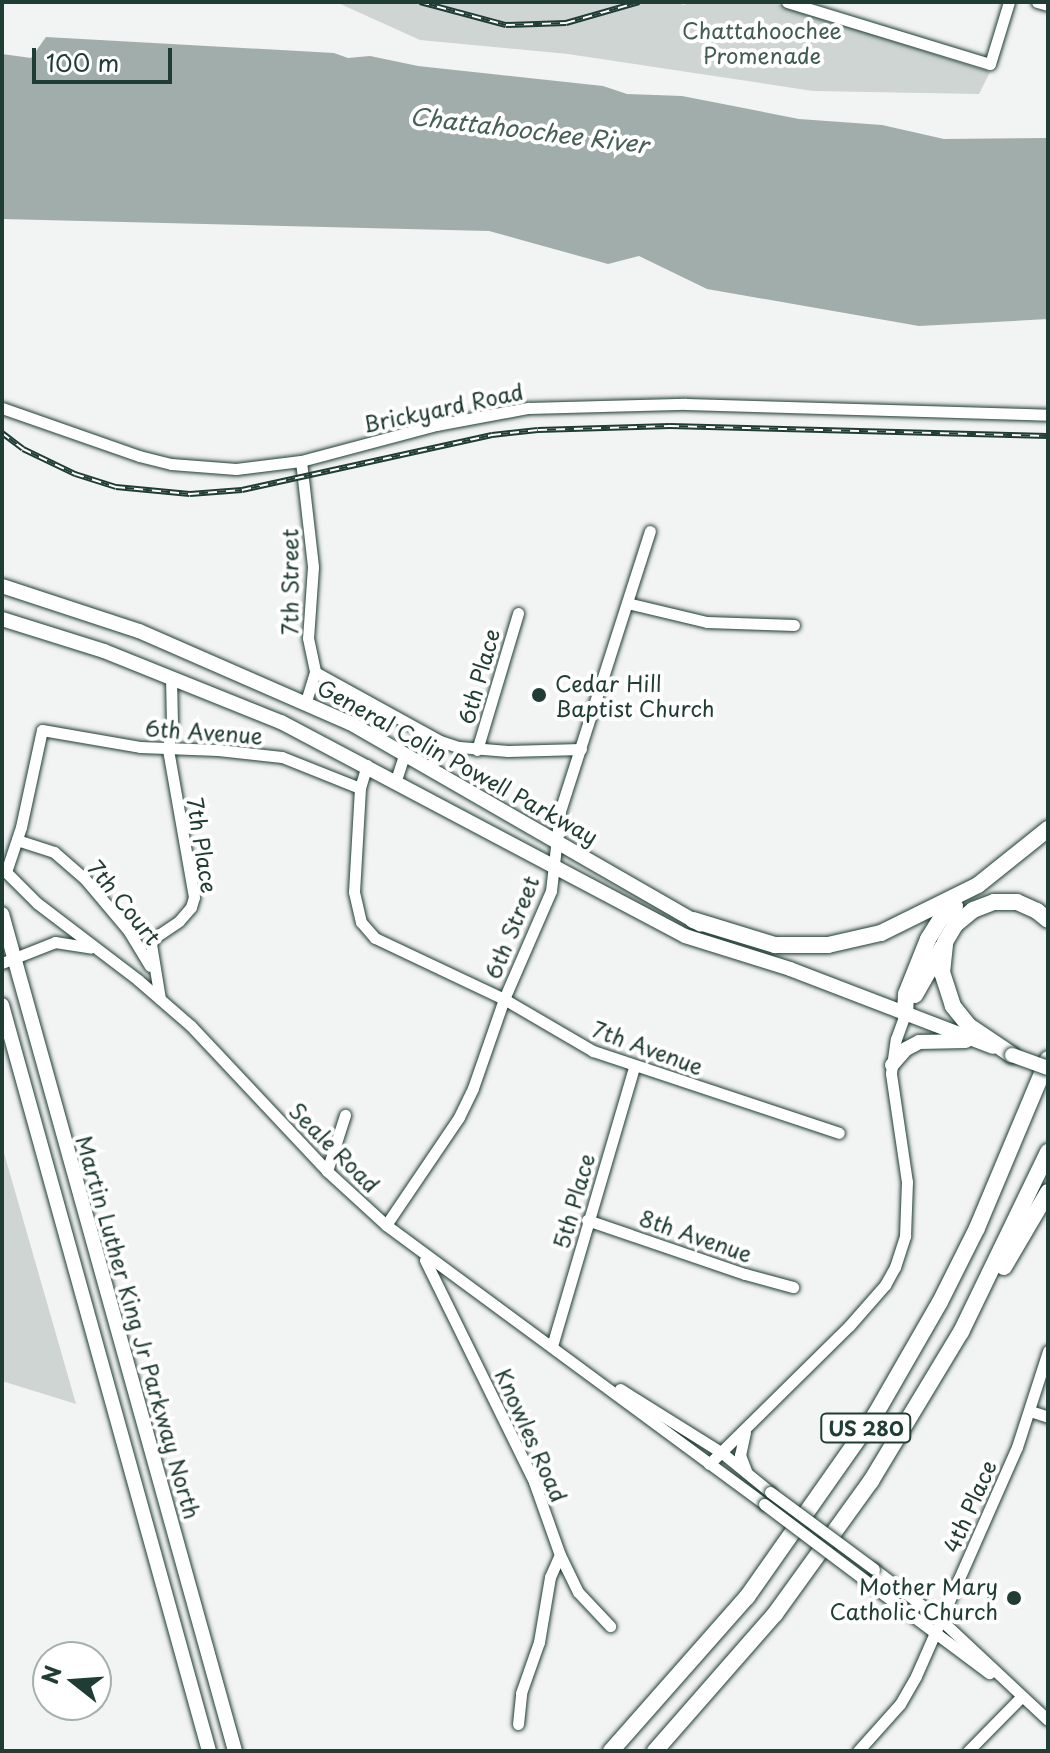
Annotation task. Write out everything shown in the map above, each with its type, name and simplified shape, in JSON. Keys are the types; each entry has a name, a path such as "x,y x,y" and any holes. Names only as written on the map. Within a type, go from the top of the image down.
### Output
{"highway":[{"path":"905,1014 906,994 928,939 942,917 1048,829"},
{"path":"693,920 775,945 828,945 881,933 978,885"},
{"path":"905,1014 956,924 973,910 994,902 1017,902 1048,920"},
{"path":"945,942 942,973 953,1006 969,1026 1012,1055"},
{"name":"US 280","path":"611,1751 747,1597 875,1415 966,1252 1015,1144 1048,1059"},
{"name":"US 280","path":"655,1751 775,1614 871,1481 961,1332 1048,1152"},
{"path":"961,1332 1020,1243 1048,1192"},
{"path":"602,1751 624,1737"}],"main road":[{"name":"General Colin Powell Parkway","path":"2,586 139,631 306,702 405,753 693,920 790,969"},
{"name":"General Colin Powell Parkway","path":"2,619 104,651 281,722 396,780 555,869 685,936 790,969 1048,1068"},
{"name":"Martin Luther King Jr Parkway North","path":"2,914 8,961 235,1751"},
{"name":"Martin Luther King Jr Parkway North","path":"2,1005 209,1751"},
{"path":"892,1065 906,1049 919,1042 979,1042"}],"street":[{"path":"787,2 990,64 1009,2"},
{"path":"1037,2 1048,5"},
{"name":"Brickyard Road","path":"2,408 171,464 236,469 301,461 465,418 553,406 752,405 1048,415"},
{"name":"7th Street","path":"301,461 313,551 308,638 315,672 306,702"},
{"name":"6th Street","path":"386,1225 459,1117 473,1088 504,999 551,891 560,811 650,531"},
{"path":"627,603 707,622 794,625"},
{"name":"6th Place","path":"477,750 518,613"},
{"path":"315,672 440,741 477,750 581,749"},
{"name":"7th Place","path":"161,999 150,955 154,938 179,921 191,907 194,897 168,749 172,713 171,677"},
{"name":"6th Avenue","path":"17,840 42,730 168,749 218,750 282,757 360,788"},
{"path":"431,769 440,741"},
{"path":"396,780 405,753"},
{"path":"360,788 367,765"},
{"name":"7th Avenue","path":"360,788 354,892 357,913 369,932 403,955 504,999 593,1051 839,1133"},
{"path":"4,870 17,840"},
{"name":"7th Court","path":"17,840 54,852 85,879 128,930 154,973"},
{"name":"Seale Road","path":"4,870 37,903 161,999 221,1057 327,1171 423,1256 552,1346 1021,1697"},
{"name":"Seale Road","path":"8,961 55,942 86,946 106,955"},
{"path":"709,1464 849,1326 885,1285 895,1267 905,1236 907,1182 892,1065 905,1014"},
{"name":"5th Place","path":"552,1346 634,1067"},
{"path":"327,1171 345,1115"},
{"name":"8th Avenue","path":"587,1220 745,1274 793,1287"},
{"name":"Knowles Road","path":"423,1256 528,1468 560,1555 584,1600 610,1626"},
{"name":"Seale Road","path":"552,1346 721,1452 941,1620 1048,1720"},
{"name":"4th Place","path":"858,1751 900,1704 941,1620 1030,1411 1048,1351"},
{"path":"1030,1411 1048,1417"},
{"path":"747,1427 740,1449 747,1474"},
{"path":"518,1724 521,1693 539,1642 550,1577 560,1555"},
{"path":"968,1751 1021,1697"}],"green space":[{"name":"Chattahoochee Promenade","path":"336,2 674,2 684,5 689,2 770,2 990,72 979,94 813,91 568,54 420,40"},
{"path":"2,1146 76,1404 2,1381"}],"water":[{"name":"Chattahoochee River","path":"46,37 334,53 348,58 370,56 418,66 603,86 627,94 682,96 799,119 882,125 944,139 1048,138 1048,319 919,326 707,289 639,256 608,264 489,231 2,219 2,54 31,58"}],"railway":[{"path":"420,2 506,25 566,23 639,2"},
{"path":"2,433 23,449 75,474 116,487 190,494 242,490 492,435 538,430 670,426 1048,436"}],"place":[{"name":"Cedar Hill Baptist Church","path":"539,695"},
{"name":"Mother Mary Catholic Church","path":"1014,1598"}]}
